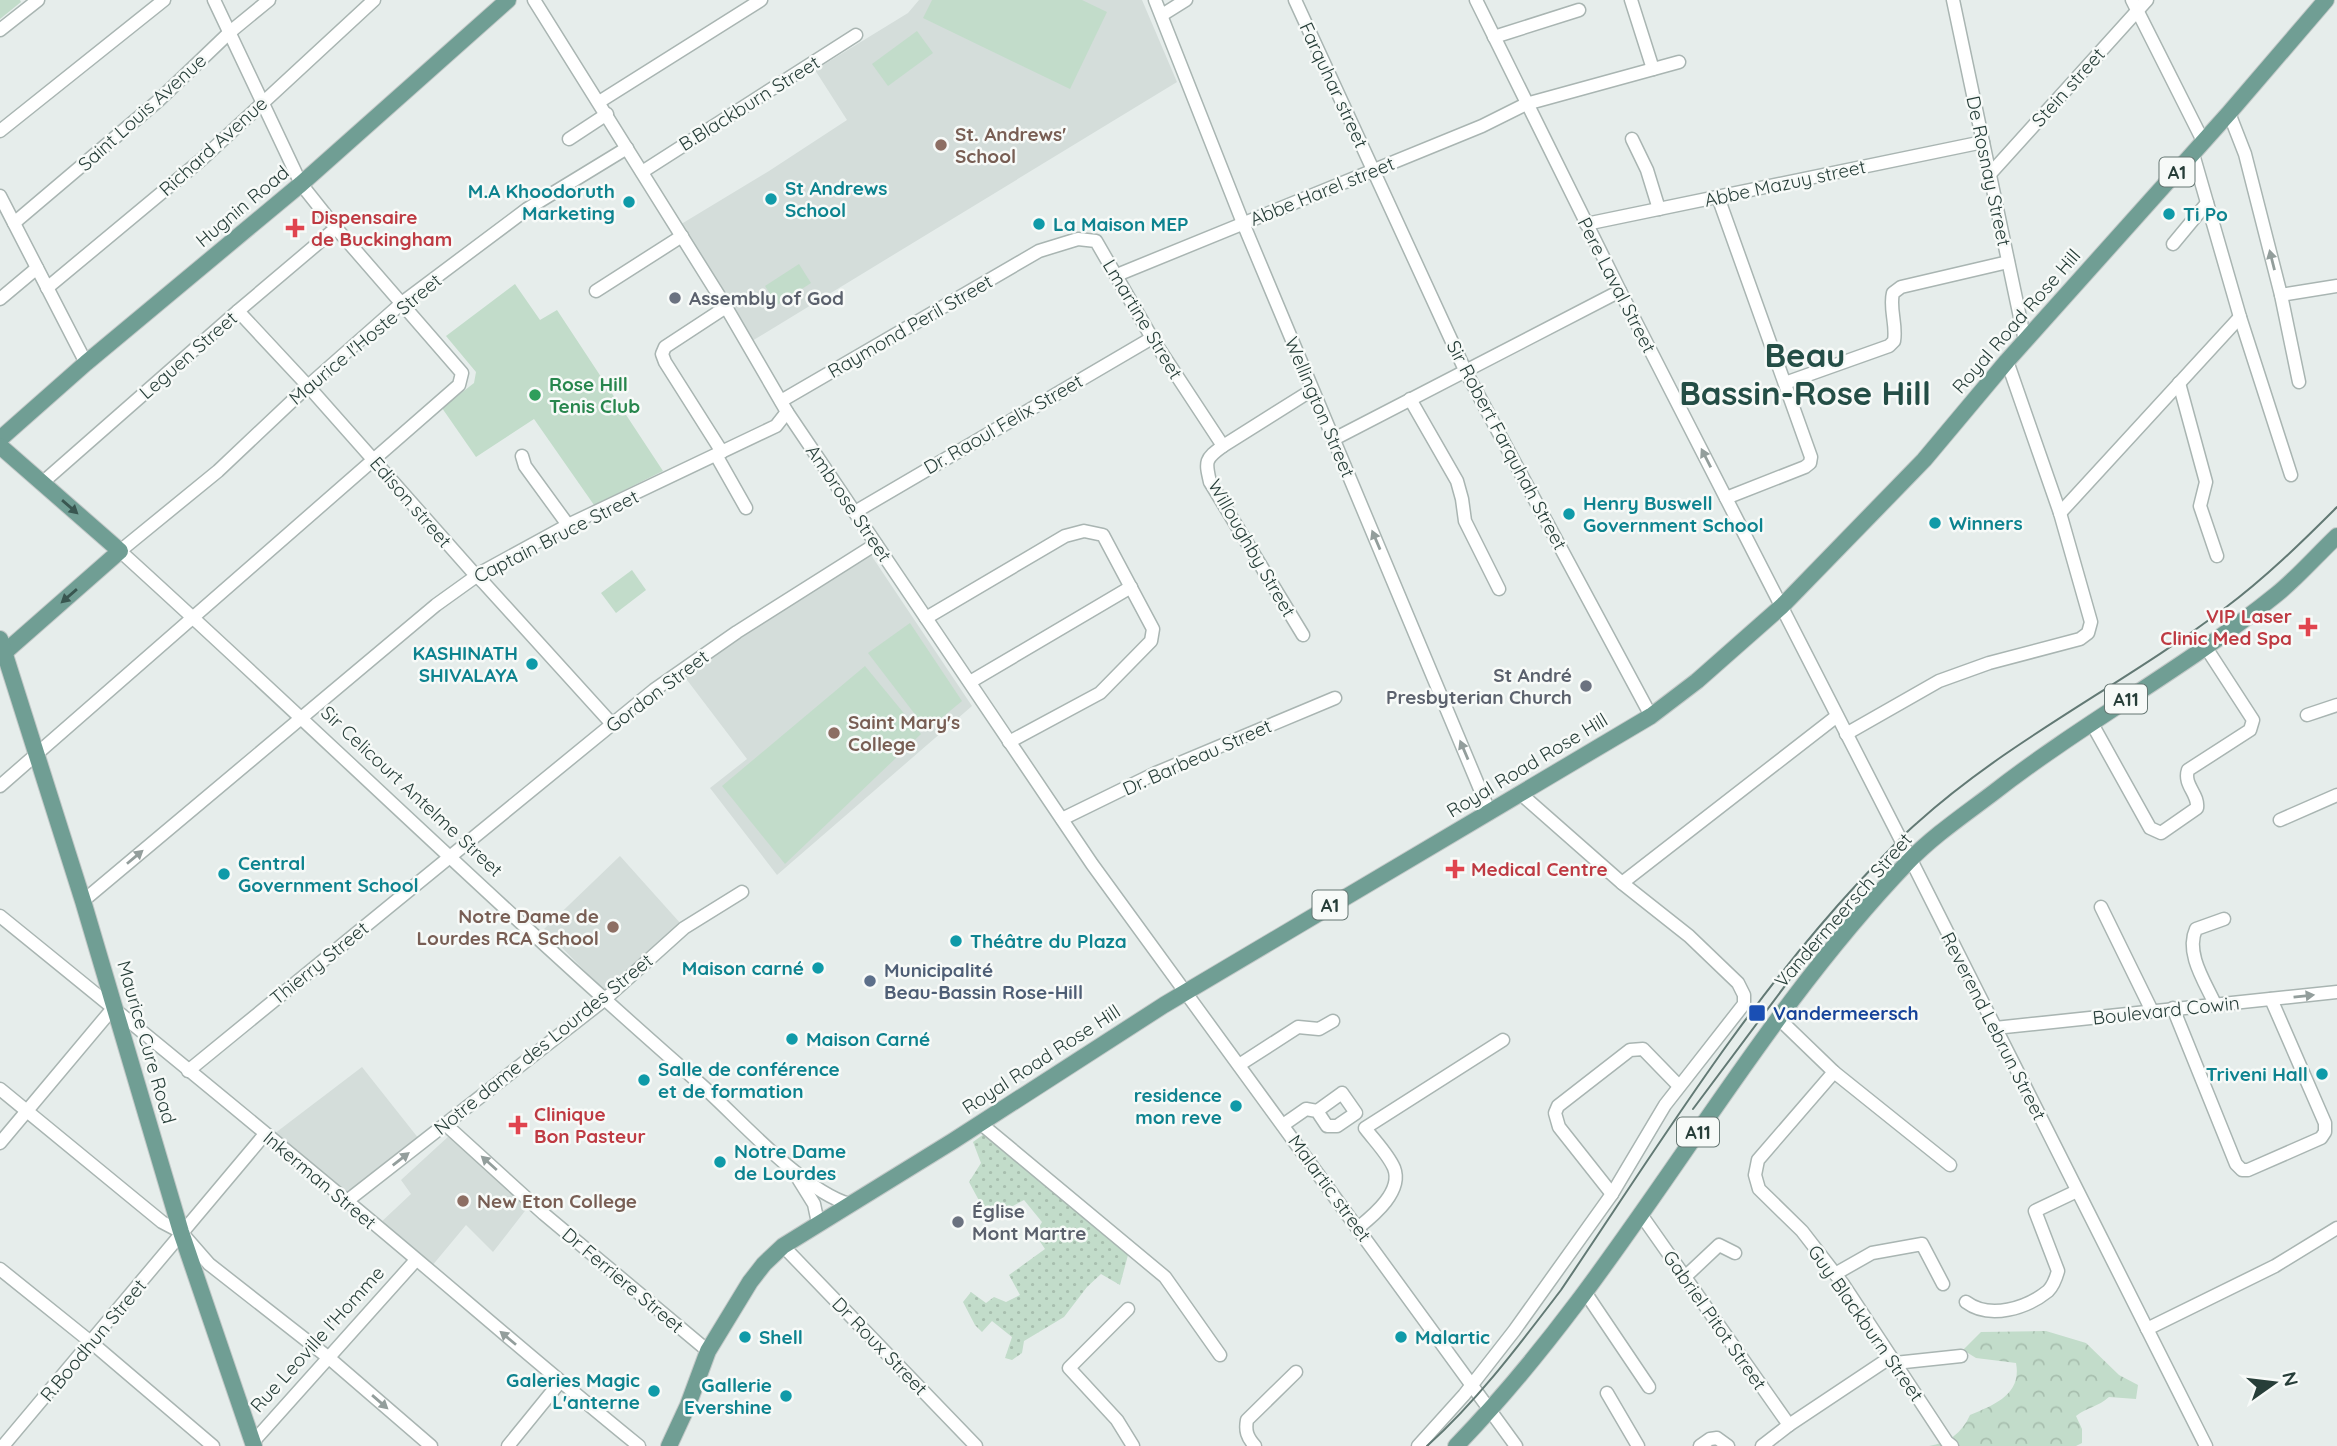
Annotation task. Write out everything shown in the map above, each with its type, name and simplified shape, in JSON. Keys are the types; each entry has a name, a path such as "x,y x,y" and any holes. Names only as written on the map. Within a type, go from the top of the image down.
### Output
{"main road":[{"name":"Hugnin Road","path":"0,439 86,363 301,184 508,0"},
{"name":"Royal Road Rose Hill","path":"669,1446 708,1351 750,1282 783,1246 1187,992 1651,716 1697,681 1782,606 1924,460 2007,361 2229,113 2326,0"},
{"name":"Sir Celicourt Antelme Street","path":"0,446 120,551"},
{"name":"Vandermeersch Street","path":"1456,1446 1490,1410 1585,1293 1642,1216 1778,1018 1852,926 1911,859 2041,756 2205,646 2278,593 2337,536"},
{"path":"2,649 120,551"},
{"name":"Maurice Cure Road","path":"2,649 83,901 181,1232 252,1445"}],"street":[{"path":"0,30 38,0"},
{"path":"0,131 164,0"},
{"path":"0,786 459,385 462,373 301,184 214,0"},
{"name":"Saint Louis Avenue","path":"14,223 158,101 230,32 269,0"},
{"name":"Richard Avenue","path":"47,288 201,160 374,0"},
{"name":"Ambrose Street","path":"534,0 726,307 784,407 1092,864 1187,992"},
{"path":"599,102 761,0"},
{"name":"Wellington Street","path":"1155,0 1243,223 1490,813"},
{"path":"1162,15 1186,0"},
{"name":"Farquhar street","path":"1295,0 1374,170"},
{"name":"Pere Laval Street","path":"1476,0 1586,224 1782,606"},
{"path":"1631,0 1653,69"},
{"name":"De Rosnay Street","path":"1953,0 2025,341"},
{"name":"Stein street","path":"1990,174 2134,6 2147,0"},
{"path":"2134,6 2198,148 2207,203 2240,317 2291,475"},
{"path":"1494,37 1579,10"},
{"name":"B.Blackburn Street","path":"642,172 856,35"},
{"name":"Abbe Harel street","path":"1117,275 1482,125 1526,104 1679,62"},
{"path":"2229,113 2245,153 2281,295 2299,382"},
{"path":"569,139 607,114"},
{"path":"1632,139 1647,170 1659,209"},
{"name":"Abbe Mazuy street","path":"1586,224 1983,142"},
{"name":"Maurice I'Hoste Street","path":"120,551 218,471 308,386 403,303 527,209 627,148"},
{"name":"Sir Robert Farquhah Street","path":"1374,170 1465,370 1651,716"},
{"path":"0,196 86,363"},
{"path":"1718,197 1811,457 1810,463 1726,498"},
{"path":"2173,244 2207,203"},
{"name":"Leguen Street","path":"42,483 336,228"},
{"path":"596,291 682,236"},
{"name":"Lmartine Street","path":"1039,251 1078,239 1096,241 1152,338 1223,446"},
{"name":"Raymond Peril Street","path":"784,407 1039,251"},
{"path":"1785,383 1889,346 1895,341 1896,331 1891,299 1893,293 1901,287 2008,262"},
{"path":"0,299 37,268"},
{"path":"2281,295 2337,286"},
{"path":"1334,439 1620,291"},
{"path":"726,307 665,346 662,354 719,453 746,508"},
{"name":"Edison street","path":"238,311 611,724"},
{"path":"2060,513 2240,317"},
{"name":"Dr. Raoul Felix Street","path":"855,512 1152,338"},
{"path":"1846,734 1939,681 1989,663 2080,639 2088,633 2091,622 2060,513 2007,361"},
{"path":"2179,383 2206,482 2200,506 2217,556"},
{"name":"Willoughby Street","path":"1303,635 1210,482 1206,465 1210,456 1223,446 1312,390"},
{"path":"1410,399 1457,481 1465,521 1499,589"},
{"name":"Captain Bruce Street","path":"83,901 436,605 476,575 568,525 776,426 784,407"},
{"path":"522,456 525,466 568,525"},
{"path":"926,618 1065,536 1084,531 1103,535 1153,629 1151,641 1100,693 1009,742"},
{"name":"Gordon Street","path":"451,856 654,690 737,632 876,544"},
{"name":"Sir Celicourt Antelme Street","path":"120,551 604,1000 707,1089 792,1169 833,1198 849,1204"},
{"path":"970,682 1130,587"},
{"name":"Reverend Lebrun Street","path":"1782,606 2206,1446"},
{"path":"2091,722 2150,828 2161,833 2197,808 2197,800 2187,780 2188,770 2250,730 2253,725 2253,720 2205,646"},
{"name":"Dr. Barbeau Street","path":"1062,819 1156,773 1335,698"},
{"path":"2307,715 2337,705"},
{"path":"1622,883 1837,716"},
{"path":"1418,1446 1472,1385 1612,1194 1679,1086 1744,1004 1744,995 1738,983 1689,936 1622,883 1522,795"},
{"path":"2280,820 2337,796"},
{"name":"Thierry Street","path":"188,1071 451,856"},
{"name":"Notre dame des Lourdes Street","path":"347,1201 604,1000 684,928 742,892"},
{"path":"2101,907 2152,1011"},
{"name":"Inkerman Street","path":"0,916 114,1007 639,1446"},
{"path":"2215,1004 2194,957 2191,943 2196,929 2224,919"},
{"name":"Malartic street","path":"1187,992 1516,1446"},
{"name":"Boulevard Cowin","path":"1995,1028 2337,992"},
{"path":"2173,1008 2236,1164 2242,1170 2248,1170 2321,1138 2325,1132 2325,1123 2271,999"},
{"path":"0,1143 114,1007"},
{"path":"1778,1018 1834,1072 1950,1166"},
{"path":"1239,1065 1298,1027 1320,1029 1333,1021"},
{"path":"1365,1128 1503,1040"},
{"path":"1612,1194 1559,1127 1555,1113 1558,1106 1636,1048 1643,1049 1679,1086"},
{"name":"Guy Blackburn Street","path":"1834,1072 1758,1160 1755,1175 1759,1189 1802,1231 1835,1274 1952,1446"},
{"path":"0,1089 162,1222 181,1232 208,1264 329,1358 431,1446"},
{"path":"1317,1111 1342,1093 1395,1170 1395,1182 1389,1196 1359,1227"},
{"path":"1283,1125 1306,1109 1317,1111 1327,1126 1337,1126 1356,1113"},
{"path":"980,1123 1165,1278 1220,1355"},
{"name":"Dr Ferriere Street","path":"445,1124 544,1214 708,1351"},
{"name":"R.Boodhun Street","path":"1,1446 92,1343 181,1232 265,1134"},
{"name":"Sir Celicourt Antelme Street","path":"792,1169 814,1204 818,1223"},
{"path":"1966,1302 1978,1309 1998,1312 2028,1303 2051,1289 2059,1271 2035,1212 2077,1191"},
{"name":"Gabriel Pitot Street","path":"1642,1216 1789,1424"},
{"path":"2147,1329 2275,1266 2337,1228"},
{"path":"1835,1274 1872,1253 1922,1244 1943,1284"},
{"path":"1685,1277 1719,1245 1735,1253"},
{"name":"Dr Roux Street","path":"783,1246 976,1446"},
{"name":"Rue Leoville l'Homme","path":"252,1445 416,1260"},
{"path":"0,1269 213,1446"},
{"path":"1585,1293 1648,1387"},
{"path":"1128,1309 1069,1368 1117,1420 1131,1445"},
{"path":"1762,1446 1789,1424 1893,1360 1961,1356"},
{"path":"1255,1446 1245,1429 1247,1420 1296,1372"},
{"path":"508,1446 560,1382"},
{"path":"1607,1394 1637,1446"},
{"path":"1700,1446 1717,1438 1728,1446"}],"shaded area":[{"name":"St. Andrews' School","path":"919,0 1142,0 1177,82 752,341 678,226 847,120 815,70 908,13"},
{"name":"Saint Mary's College","path":"869,552 972,706 777,875 710,788 747,759 684,676"},
{"name":"Notre Dame de Lourdes RCA School","path":"620,856 681,924 607,994 544,929"},
{"path":"362,1067 419,1139 346,1195 274,1134"},
{"name":"New Eton College","path":"450,1135 528,1207 493,1252 466,1225 431,1267 379,1224 411,1194 401,1180"}],"green space":[{"path":"0,0 20,0 21,2 0,19"},
{"path":"932,0 1082,0 1107,12 1070,89 923,18"},
{"path":"917,31 933,53 888,86 872,64"},
{"path":"799,264 811,283 777,305 765,286"},
{"name":"Rose Hill Tenis Club","path":"515,284 540,320 557,310 663,471 594,505 534,419 476,457 442,408 474,383 476,372 446,336"},
{"path":"632,570 646,590 616,613 601,593"},
{"path":"910,623 962,701 927,730 868,653"},
{"path":"865,666 921,734 785,864 722,786"},
{"path":"984,1134 1128,1255 1120,1285 1101,1274 1087,1287 1064,1317 1024,1341 1022,1353 1012,1360 1005,1358 1012,1337 992,1321 982,1332 975,1325 963,1302 971,1292 986,1303 994,1297 1006,1302 1020,1295 1009,1275 1045,1249 1035,1234 1042,1222 1024,1200 989,1219 969,1182 981,1163 973,1142"},
{"path":"2046,1331 2086,1343 2119,1375 2138,1385 2136,1399 2109,1397 2076,1416 2082,1429 2082,1443 2076,1446 1929,1446 1954,1436 1970,1415 2005,1397 2015,1383 2016,1363 1976,1358 1963,1350 1981,1332"}],"tram line":[{"path":"1427,1446 1481,1391 1561,1290 1666,1133 1776,979 1816,930 1894,845 1917,823 1990,765 2187,636 2225,608 2282,560 2337,507"},
{"path":"1693,1109 1823,935"}],"place":[{"name":"St. Andrews' School","path":"941,145"},
{"name":"St Andrews School","path":"771,199"},
{"name":"M.A Khoodoruth Marketing","path":"629,202"},
{"name":"Ti Po","path":"2169,214"},
{"name":"La Maison MEP","path":"1039,224"},
{"name":"Dispensaire de Buckingham","path":"295,228"},
{"name":"Assembly of God","path":"675,298"},
{"name":"Rose Hill Tenis Club","path":"535,395"},
{"name":"Henry Buswell Government School","path":"1569,514"},
{"name":"Winners","path":"1935,523"},
{"name":"VIP Laser Clinic Med Spa","path":"2308,627"},
{"name":"KASHINATH SHIVALAYA","path":"532,664"},
{"name":"St André Presbyterian Church","path":"1586,686"},
{"name":"Saint Mary's College","path":"834,733"},
{"name":"Medical Centre","path":"1455,869"},
{"name":"Central Government School","path":"224,874"},
{"name":"Notre Dame de Lourdes RCA School","path":"613,927"},
{"name":"Théâtre du Plaza","path":"956,941"},
{"name":"Maison carné","path":"818,968"},
{"name":"Municipalité Beau-Bassin Rose-Hill","path":"870,981"},
{"name":"Vandermeersch","path":"1757,1013"},
{"name":"Maison Carné","path":"792,1039"},
{"name":"Triveni Hall","path":"2322,1074"},
{"name":"Salle de conférence et de formation","path":"644,1080"},
{"name":"residence mon reve","path":"1236,1106"},
{"name":"Clinique Bon Pasteur","path":"518,1125"},
{"name":"Notre Dame de Lourdes","path":"720,1162"},
{"name":"New Eton College","path":"463,1201"},
{"name":"Église Mont Martre","path":"958,1222"},
{"name":"Shell","path":"745,1337"},
{"name":"Malartic","path":"1401,1337"},
{"name":"Galeries Magic L'anterne","path":"654,1391"},
{"name":"Gallerie Evershine","path":"786,1396"}],"district":[{"name":"Beau Bassin-Rose Hill","path":"1805,373"}]}
